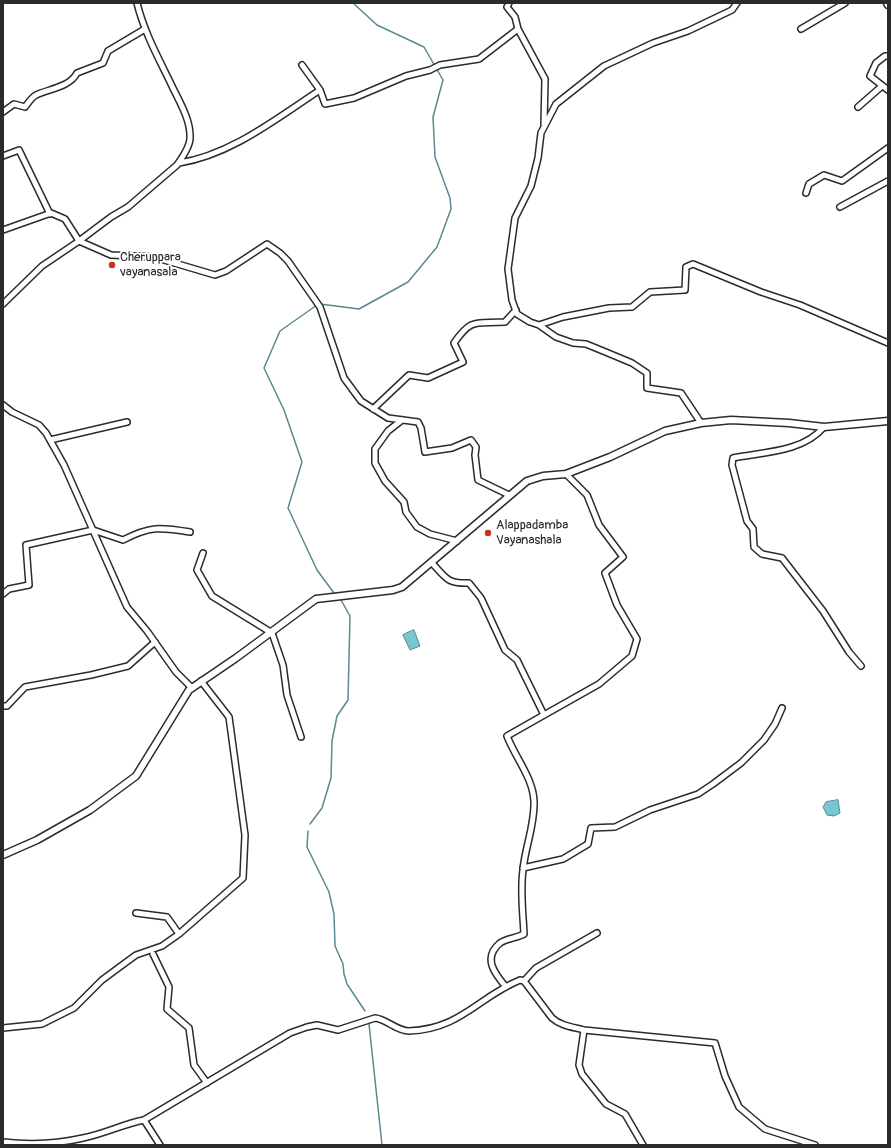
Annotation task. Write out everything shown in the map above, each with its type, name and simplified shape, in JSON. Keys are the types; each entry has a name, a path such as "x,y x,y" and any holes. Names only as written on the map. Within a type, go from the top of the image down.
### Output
{"street":[{"path":"3,304 42,266 80,241 111,216 128,207 179,163 190,140 190,130 182,107 145,29 136,3"},
{"path":"509,3 507,7 515,17 518,29 545,79 544,128 531,186 515,218 508,270 512,300 517,314 530,322 539,325 556,337 573,343 586,344 632,363 647,373 647,388 681,393 700,423"},
{"path":"544,128 556,104 604,66 653,43 688,31 732,10 737,3"},
{"path":"801,29 845,3"},
{"path":"3,112 14,104 25,107 34,96 46,92 74,78 77,73 103,63 108,51 145,29"},
{"path":"302,65 320,90 325,104 354,98 406,76 430,70 440,65 479,59 518,29"},
{"path":"888,56 885,56 876,63 870,76 888,90"},
{"path":"858,107 882,86"},
{"path":"179,163 220,151 320,90"},
{"path":"806,193 809,184 824,175 842,181 888,148"},
{"path":"3,156 19,150 50,214"},
{"path":"840,207 888,181"},
{"path":"3,230 50,214 65,219 80,241 111,255 154,257 215,275 226,271 267,244 288,261 320,307 344,378 361,401 388,418 418,422 421,428 425,452 452,448 471,440 476,448 475,455 478,480 509,495"},
{"path":"539,325 563,317 609,308 632,307 650,292 685,290 686,267 692,264 761,292 800,305 888,343"},
{"path":"373,408 409,375 428,378 463,362 454,343 462,332 472,323 505,322 516,310"},
{"path":"3,405 12,412 39,425 50,440 64,465 127,607 155,642 176,672 192,688"},
{"path":"402,420 388,431 375,449 375,463 385,481 404,502 406,512 417,527 430,534 457,541"},
{"path":"3,856 37,840 90,810 136,776 192,688 201,681 272,633 316,599 393,590 402,587 527,481 543,476 566,474 610,457 664,431 700,423 731,420 789,422 824,427 888,421"},
{"path":"50,440 127,422"},
{"path":"824,427 816,436 801,445 733,458 732,465 747,521 753,529 754,547 762,554 782,558 823,612 849,652 861,666"},
{"path":"506,987 492,970 493,951 501,942 524,934 521,891 523,868 533,822 534,800 530,784 507,736 599,684 632,656 637,639 617,605 605,573 623,556 599,525 586,494 566,474"},
{"path":"3,594 9,589 29,585 26,545 93,530 122,540 152,528 167,528 190,532"},
{"path":"203,554 197,570 212,596 272,633 283,665 288,694 301,737"},
{"path":"432,563 448,581 456,584 469,583 481,598 505,650 517,660 544,714"},
{"path":"3,706 7,706 25,687 91,675 128,666 155,642"},
{"path":"3,1028 42,1024 74,1008 102,980 136,955 162,946 179,934 243,878 245,835 229,717 201,681"},
{"path":"523,868 563,859 588,844 591,828 615,827 650,810 698,794 741,763 764,740 775,724 782,708"},
{"path":"136,913 167,917 179,934"},
{"path":"3,1142 24,1144 83,1138 127,1123 144,1120 290,1033 307,1027 317,1025 338,1030 375,1018 395,1028 408,1031 444,1025 472,1010 506,987 520,980 524,981 536,968 597,933"},
{"path":"153,954 169,987 167,1009 190,1028 194,1065 207,1082"},
{"path":"524,981 557,1022 584,1030 715,1044 725,1076 739,1107 765,1129 815,1145"},
{"path":"584,1030 579,1065 582,1074 606,1104 625,1114 643,1145"},
{"path":"144,1120 160,1145"},
{"path":"795,1145 799,1140"}],"water":[{"path":"414,630 420,646 410,650 403,635"},
{"path":"838,800 840,813 834,816 827,815 823,807 826,802"}],"waterway":[{"path":"320,304 359,309 408,282 437,247 451,209 450,198 435,157 433,117 443,80 424,47 377,25 353,3"},
{"path":"317,305 280,331 264,368 284,410 302,462 288,508 317,570 334,593"},
{"path":"310,824 322,808 331,778 332,741 337,716 348,700 350,616 341,600"},
{"path":"308,831 307,847 329,892 334,914 335,946 343,964 347,984 365,1011"},
{"path":"369,1024 382,1145"}],"place":[{"name":"Cheruppara vayanasala","path":"112,265"},
{"name":"Alappadamba Vayanashala","path":"488,533"}]}
